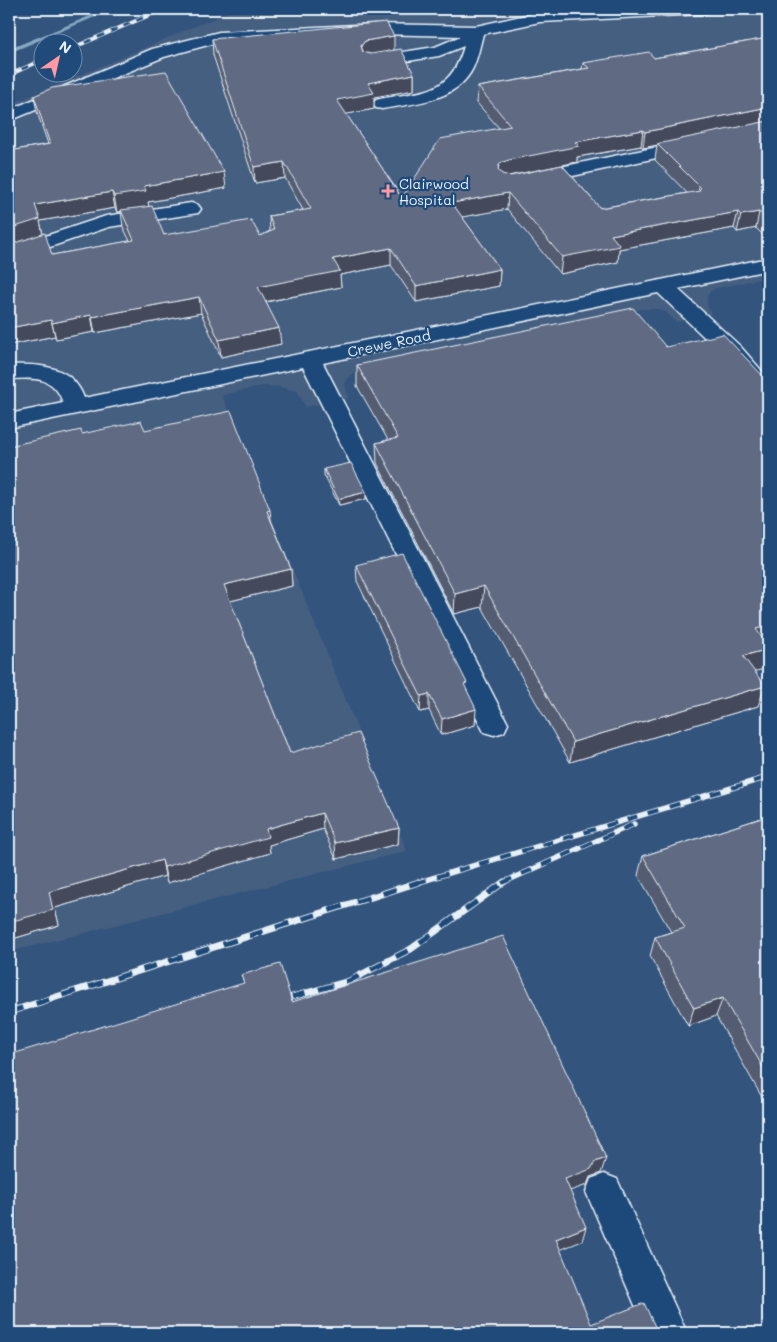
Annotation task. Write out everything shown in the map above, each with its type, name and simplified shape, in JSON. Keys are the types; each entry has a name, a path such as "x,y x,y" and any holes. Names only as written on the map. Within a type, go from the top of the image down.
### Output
{"street":[{"path":"371,62 439,51 476,33 540,18 576,14 703,9"},
{"path":"9,116 158,53 219,37 375,29 476,33"},
{"path":"382,104 442,91 456,82 464,69 476,33"},
{"path":"518,182 710,141"},
{"path":"9,254 106,222 190,209"},
{"name":"Crewe Road","path":"9,421 768,264"},
{"path":"663,286 732,351 768,391"},
{"path":"310,359 494,724"},
{"path":"9,372 32,371 54,377 68,387 76,407"},
{"path":"604,1192 667,1333"}],"shaded area":[{"name":"Clairwood Hospital","path":"236,9 768,9 768,277 714,289 707,297 707,305 711,314 676,322 666,312 657,309 643,309 367,365 349,376 345,384 349,398 306,407 297,391 280,387 263,386 222,395 407,851 9,952 9,105 63,82 82,82 82,74"}],"building":[{"path":"386,22 394,36 365,41 361,46 363,52 371,54 401,49 414,74 368,83 374,93 337,100 402,198 440,139 511,126 478,87 589,68 583,63 649,52 654,58 768,38 768,107 645,132 643,130 575,142 579,146 509,160 500,163 498,169 502,174 510,176 562,165 600,208 700,191 698,189 701,188 657,144 768,121 768,220 759,212 741,215 738,212 611,235 620,246 562,257 508,193 452,203 500,269 416,286 391,248 333,259 340,271 258,287 279,328 219,340 199,297 92,317 91,315 52,323 51,320 9,328 9,245 45,233 52,255 134,240 121,210 152,206 164,235 251,220 260,236 274,230 269,216 311,209 284,162 254,167 212,39"},
{"path":"166,71 224,172 144,186 146,191 114,196 112,192 35,205 40,219 9,229 9,151 50,144 34,96 52,88"},
{"path":"633,308 666,347 723,334 764,377 768,378 768,626 756,629 768,646 768,649 743,656 765,686 573,742 484,586 455,594 376,443 398,438 357,365"},
{"path":"231,411 270,510 267,511 291,569 224,585 290,753 358,733 399,828 335,843 322,813 266,829 268,837 164,867 162,860 49,892 53,910 9,922 9,446 81,430 82,434 141,421 145,430"},
{"path":"351,463 366,492 338,499 324,469"},
{"path":"402,553 467,683 464,684 476,709 442,719 429,694 421,696 356,565"},
{"path":"768,816 768,1076 723,998 694,1008 655,937 685,928 643,856"},
{"path":"503,936 606,1158 595,1162 591,1169 565,1179 586,1227 556,1239 591,1324 644,1303 658,1333 9,1333 9,1055 244,983 241,975 280,964 292,1002"}],"waterway":[{"path":"9,51 111,9"}],"railway":[{"path":"82,44 164,9"},
{"path":"9,75 32,65"},
{"path":"416,883 768,777"},
{"path":"504,882 634,824"},
{"path":"9,1012 419,882"},
{"path":"292,997 349,981 411,949 504,882"}],"place":[{"name":"Clairwood Hospital","path":"388,191"}]}
